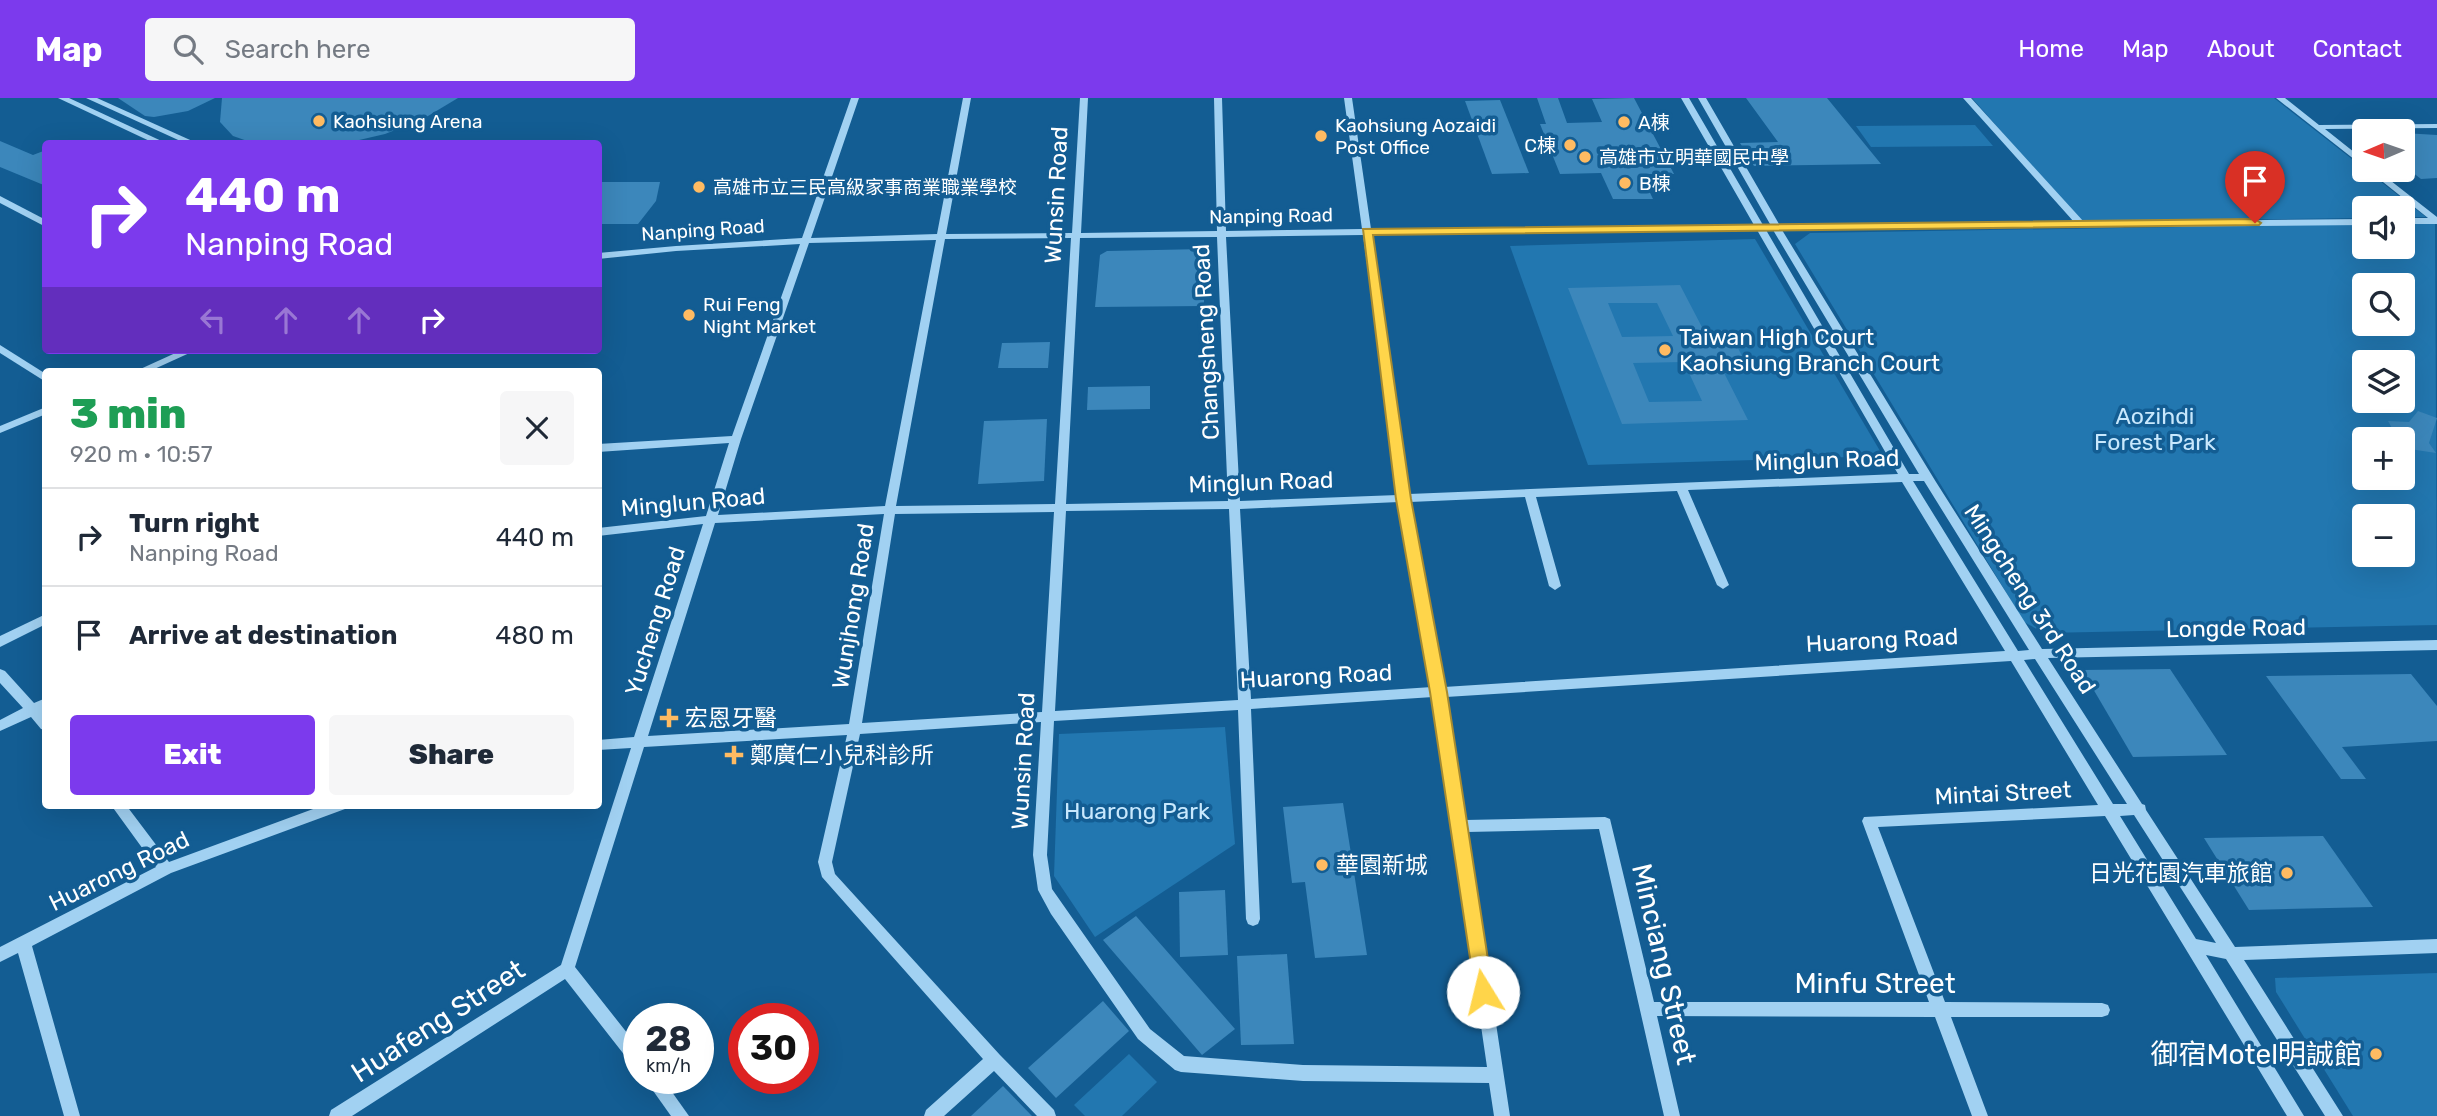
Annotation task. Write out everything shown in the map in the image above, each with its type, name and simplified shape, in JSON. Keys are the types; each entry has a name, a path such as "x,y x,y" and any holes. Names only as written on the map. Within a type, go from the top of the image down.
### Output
{"street":[{"path":"62,98 156,140"},
{"path":"90,98 187,140"},
{"name":"Yucheng Road","path":"567,969 642,741 736,439 855,98"},
{"name":"Wunjhong Road","path":"967,98 890,510 855,727 825,862 829,877 994,1060"},
{"name":"Wunsin Road","path":"1084,98 1040,855 1045,890 1144,1034 1162,1052 1181,1063 1198,1067 1303,1073 1495,1074"},
{"name":"Changsheng Road","path":"1218,98 1221,234 1246,703 1254,919"},
{"path":"1348,98 1404,499 1439,692 1502,1116"},
{"name":"Mingcheng 3rd Road","path":"1685,98 1905,477 2296,1116"},
{"name":"Mingcheng 3rd Road","path":"1702,98 1798,267 1925,477 2036,654 2140,809 2335,1116"},
{"path":"1967,98 2081,224"},
{"path":"2280,98 2352,155"},
{"path":"2317,127 2437,126"},
{"path":"152,138 168,130"},
{"path":"2387,182 2437,221"},
{"path":"0,199 42,222"},
{"path":"2415,221 2437,221"},
{"name":"Nanping Road","path":"602,256 804,242 940,237 1774,225 2352,222"},
{"path":"1781,267 1798,267"},
{"path":"0,348 42,376"},
{"path":"148,368 181,354"},
{"path":"0,430 42,412"},
{"path":"602,448 736,439"},
{"name":"Minglun Road","path":"602,533 712,519 890,510 1236,505 1925,477"},
{"path":"1681,487 1723,585"},
{"path":"1529,492 1555,586"},
{"path":"0,642 42,620"},
{"name":"Longde Road","path":"2036,654 2436,647"},
{"name":"Huarong Road","path":"602,745 2036,654"},
{"path":"0,674 42,721"},
{"path":"0,726 42,706"},
{"path":"121,809 166,869"},
{"name":"Huarong Road","path":"0,955 166,869 329,809"},
{"name":"Mintai Street","path":"1869,821 2140,809"},
{"path":"1869,821 1980,1116"},
{"path":"1458,826 1605,823"},
{"name":"Minciang Street","path":"1605,823 1672,1116"},
{"path":"23,943 72,1116"},
{"path":"2190,944 2232,954 2437,946"},
{"path":"567,969 623,1041"},
{"name":"Huafeng Street","path":"337,1116 567,969"},
{"name":"Minfu Street","path":"1648,1009 2102,1010"},
{"path":"932,1116 994,1060 1048,1116"},
{"path":"664,1094 681,1116"}],"green space":[{"path":"1972,98 2274,98 2352,159 2352,182 2381,182 2399,196 2352,196 2352,218 2081,222"},
{"path":"1975,125 1993,146 1871,147 1856,126"},
{"path":"2415,208 2426,217 2415,217"},
{"name":"Aozihdi Forest Park","path":"2435,222 2437,625 2044,633 2024,622 1795,244 1810,233 2352,224 2352,259 2415,259 2415,223"},
{"path":"1755,239 1883,456 1588,465 1510,246"},
{"name":"Huarong Park","path":"1225,727 1235,844 1095,937 1054,876 1059,734"},
{"name":"御宿Motel明誠館","path":"2437,973 2437,1116 2353,1116 2276,992 2275,978"},
{"path":"1129,1054 1157,1082 1122,1116 1085,1116 1074,1105"}],"building":[{"path":"118,98 215,98 188,111 154,117 145,116"},
{"name":"Kaohsiung Arena","path":"222,98 458,98 423,119 385,134 359,140 244,140 233,136 220,122"},
{"path":"1537,98 1558,98 1567,123 1602,122 1592,99 1634,98 1674,174 1641,174 1653,199 1613,199 1601,173 1560,174 1540,124 1546,124"},
{"path":"1746,98 1827,98 1881,164 1754,166 1740,143 1778,142"},
{"path":"1500,100 1529,173 1492,174 1465,101"},
{"path":"2415,134 2437,135 2437,178 2421,179 2415,174"},
{"path":"0,141 33,155 42,152 42,184 0,167"},
{"path":"602,182 660,182 656,201 638,224 602,224"},
{"path":"1107,251 1209,251 1211,293 1204,293 1204,306 1095,307 1100,255"},
{"name":"Taiwan High Court Kaohsiung Branch Court","path":"1680,285 1704,331 1729,330 1745,362 1719,363 1748,420 1622,424 1568,288","holes":["1608,303 1657,303 1673,336 1622,337","1684,362 1702,401 1649,402 1633,363"]},
{"path":"1050,342 1048,368 998,368 1002,343"},
{"path":"1150,386 1150,409 1087,410 1088,387"},
{"path":"2418,411 2437,418 2429,443 2436,453 2415,450 2415,427 2391,427 2388,421 2409,422"},
{"path":"1047,419 1044,481 978,484 984,421"},
{"path":"2170,669 2227,755 2133,757 2082,670"},
{"path":"2411,674 2437,706 2437,741 2342,747 2366,779 2341,779 2266,676"},
{"name":"華園新城","path":"1343,803 1367,955 1315,958 1305,882 1292,883 1283,807"},
{"name":"日光花園汽車旅館","path":"2323,836 2373,907 2249,910 2204,838"},
{"path":"1225,890 1228,955 1180,957 1179,892"},
{"path":"1136,916 1235,1029 1202,1055 1103,940"},
{"path":"1287,954 1294,1044 1241,1045 1237,956"},
{"path":"1103,1001 1129,1031 1056,1098 1028,1068"},
{"path":"1003,1086 1032,1116 971,1116"}],"place":[{"name":"Kaohsiung Arena","path":"319,121"},
{"name":"A棟","path":"1624,122"},
{"name":"Kaohsiung Aozaidi Post Office","path":"1321,136"},
{"name":"C棟","path":"1570,145"},
{"name":"高雄市立明華國民中學","path":"1585,157"},
{"name":"B棟","path":"1625,183"},
{"name":"高雄市立三民高級家事商業職業學校","path":"699,187"},
{"name":"Rui Feng Night Market","path":"689,315"},
{"name":"Taiwan High Court Kaohsiung Branch Court","path":"1665,350"},
{"name":"宏恩牙醫","path":"669,718"},
{"name":"鄭廣仁小兒科診所","path":"734,755"},
{"name":"華園新城","path":"1322,865"},
{"name":"日光花園汽車旅館","path":"2287,873"},
{"name":"御宿Motel明誠館","path":"2376,1054"}],"route":[{"path":"1483,992 1439,692 1404,499 1367,232 1774,225 2255,223"}]}
